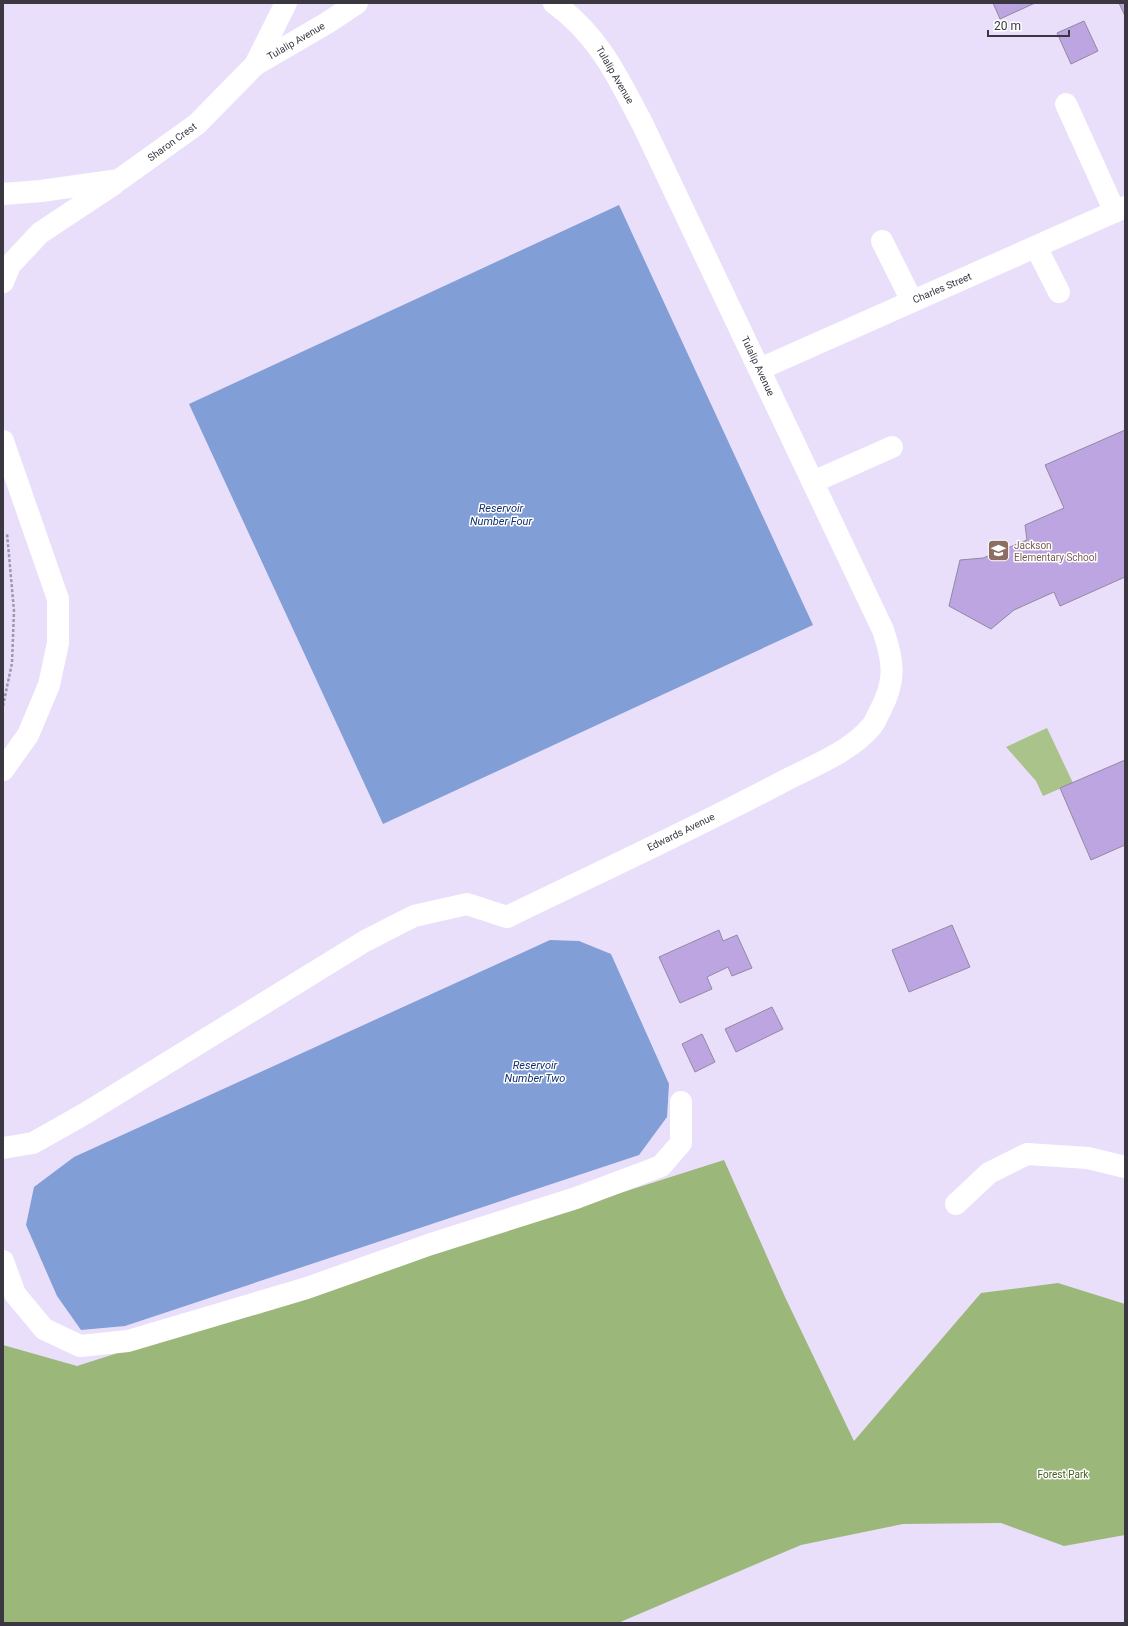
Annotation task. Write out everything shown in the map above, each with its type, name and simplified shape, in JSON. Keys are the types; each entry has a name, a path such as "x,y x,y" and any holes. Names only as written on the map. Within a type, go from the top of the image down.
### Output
{"street":[{"name":"Sharon Crest","path":"3,194 41,191 119,180 197,124 255,65 286,3"},
{"name":"Tulalip Avenue","path":"255,65 327,23 357,3"},
{"name":"Tulalip Avenue","path":"554,3 568,13 584,28 602,50 643,125 883,630 892,663 888,696 872,726 854,744"},
{"path":"1066,104 1120,210"},
{"path":"3,282 10,265 40,233 119,180"},
{"name":"Charles Street","path":"760,369 1120,210"},
{"path":"882,240 912,301"},
{"path":"1036,247 1059,292"},
{"path":"3,441 58,598 58,643 49,685 28,735 3,770"},
{"path":"813,482 892,447"},
{"name":"Edwards Avenue","path":"3,1148 32,1143 86,1113 365,941 414,916 468,904 507,917 747,800 854,744"},
{"path":"3,1261 15,1294 44,1329 80,1346 128,1342 307,1288 431,1244 576,1198 661,1166 682,1143 681,1102"},
{"path":"956,1204 989,1173 1027,1154 1088,1158 1125,1167"}],"path":[{"path":"3,706 12,663 13,618 7,527"}],"green space":[{"path":"1047,728 1073,783 1043,796 1036,781 1006,747"},
{"name":"Forest Park","path":"724,1160 785,1297 854,1441 981,1293 1058,1283 1125,1304 1125,1535 1064,1546 1001,1523 903,1524 801,1545 618,1623 3,1623 3,1345 77,1366"}],"water":[{"name":"Reservoir Number Four","path":"619,205 813,625 383,824 189,404"},
{"name":"Reservoir Number Two","path":"550,940 579,941 611,954 669,1084 667,1117 639,1155 125,1326 81,1330 57,1296 26,1225 34,1187 74,1157"}],"building":[{"path":"993,3 1035,3 1000,19"},
{"path":"1119,3 1125,3 1125,16"},
{"path":"1084,21 1098,51 1071,64 1057,33"},
{"name":"Jackson Elementary School","path":"1125,430 1125,577 1060,606 1054,592 1014,610 991,629 949,606 960,560 983,558 1027,540 1025,525 1064,508 1045,465"},
{"path":"1125,760 1125,845 1091,860 1060,788"},
{"path":"952,925 970,967 909,992 892,950"},
{"path":"719,930 723,941 737,935 752,968 732,976 728,967 707,977 712,989 680,1003 659,957"},
{"path":"772,1007 783,1029 736,1052 725,1029"},
{"path":"702,1034 715,1062 695,1072 682,1044"}],"place":[{"name":"Jackson Elementary School","path":"999,551"}]}
